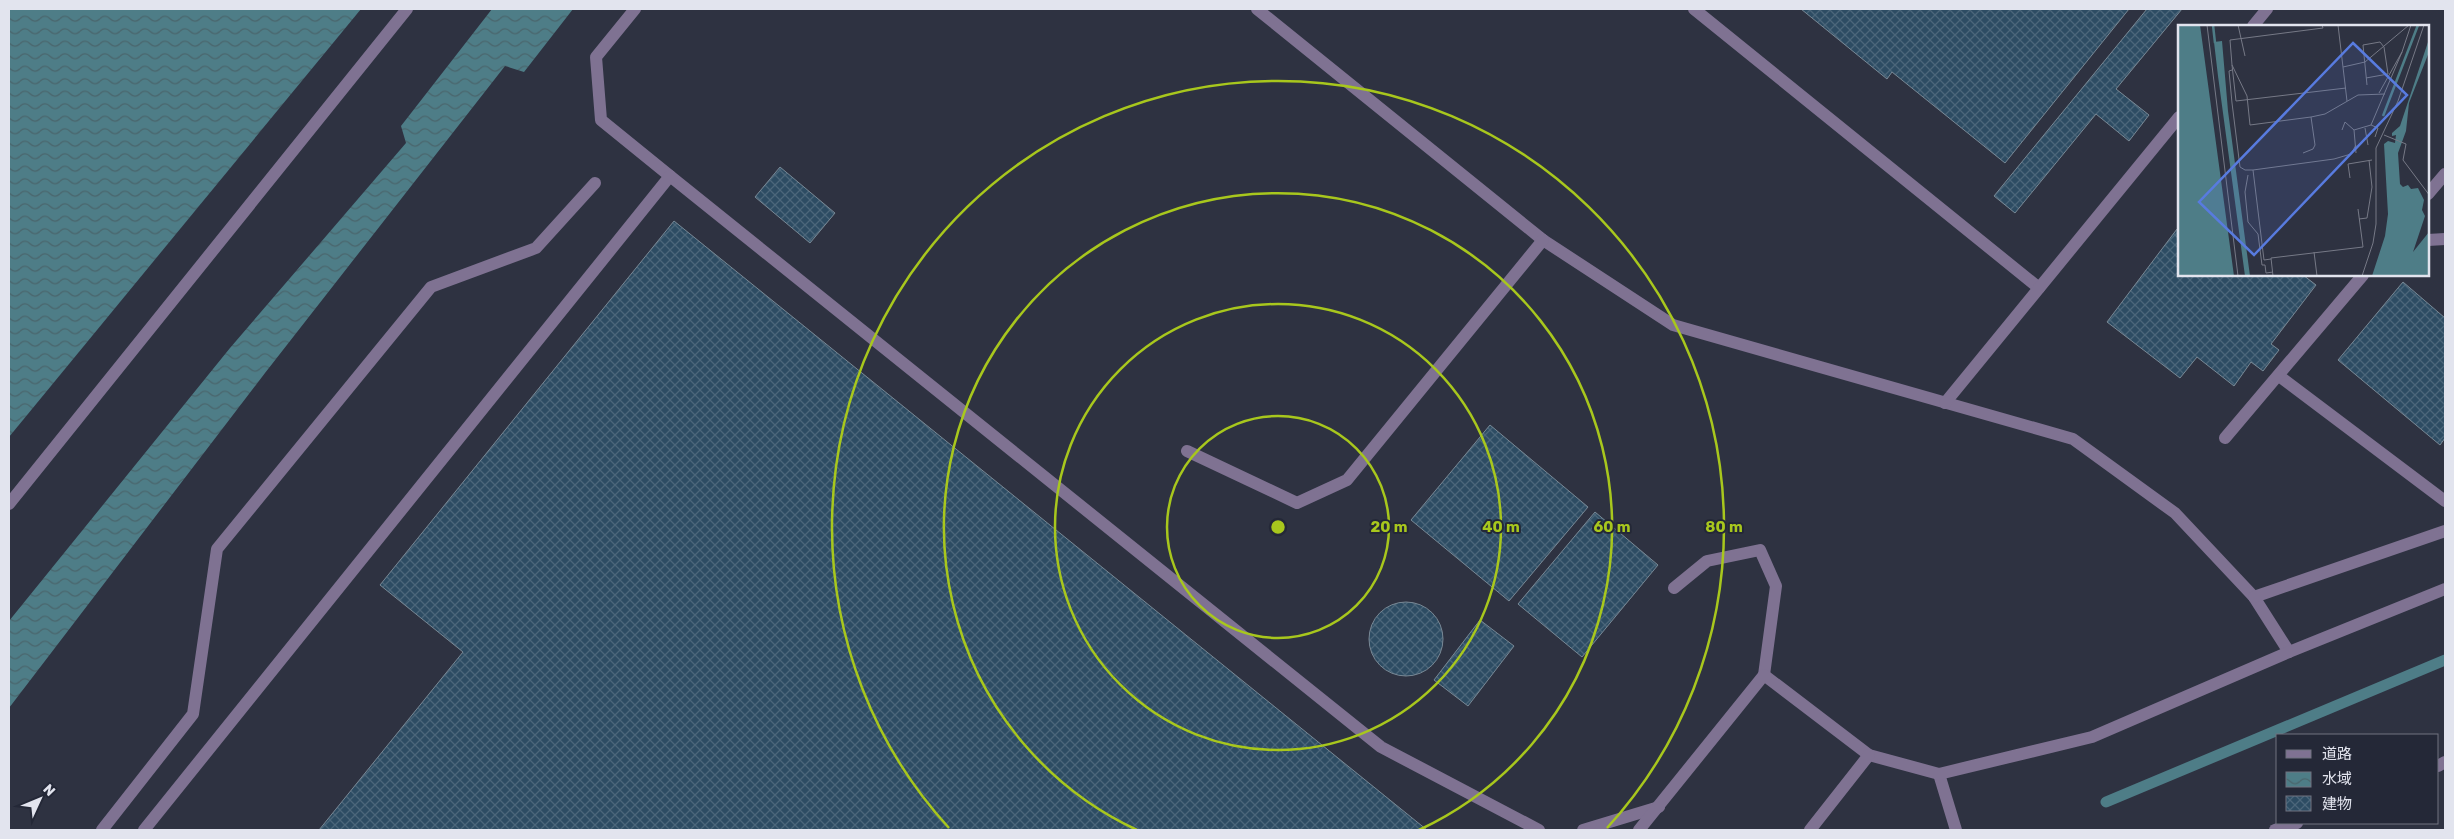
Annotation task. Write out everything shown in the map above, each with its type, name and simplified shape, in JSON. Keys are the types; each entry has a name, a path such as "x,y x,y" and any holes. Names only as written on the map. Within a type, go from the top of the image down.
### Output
{"street":[{"path":"9,504 407,9"},
{"path":"635,9 596,57 600,120 1381,747 1539,830"},
{"path":"1256,9 1543,240 1673,325 2073,439 2175,513 2254,597 2289,652"},
{"path":"1694,9 2039,288"},
{"path":"2253,25 2267,9"},
{"path":"1945,404 2178,118"},
{"path":"2429,193 2445,174"},
{"path":"144,830 670,176"},
{"path":"102,830 193,714 217,548 432,287 536,248 595,183"},
{"path":"2429,240 2445,239"},
{"path":"1187,451 1298,503 1347,480 1543,240"},
{"path":"2225,438 2362,276"},
{"path":"2279,376 2445,501"},
{"path":"2254,597 2445,531"},
{"path":"1639,830 1764,675 1776,586 1760,550 1707,562 1674,588"},
{"path":"1764,675 1869,755 1938,774 2092,737 2289,652 2445,589"},
{"path":"1810,830 1869,755"},
{"path":"1938,774 1956,830"},
{"path":"1583,830 1659,807"},
{"path":"2275,830 2294,824"}],"water":[{"path":"9,9 361,9 9,437"},
{"path":"492,9 573,9 524,72 505,66 265,373 9,708 9,621 230,348 406,143 401,126"}],"building":[{"path":"1801,9 2129,9 2005,163 1892,72 1887,79"},
{"path":"2147,9 2182,9 2116,89 2149,115 2129,141 2096,114 2015,213 1994,196"},
{"path":"780,167 835,213 810,243 755,197"},
{"path":"674,221 1427,830 319,830 463,652 380,585"},
{"path":"2177,229 2178,276 2304,276 2316,285 2271,344 2279,350 2263,371 2251,362 2234,386 2197,357 2180,378 2107,322"},
{"path":"2403,282 2445,318 2445,438 2440,445 2338,360"},
{"path":"1490,425 1588,507 1509,601 1411,520"},
{"path":"1595,512 1658,565 1582,657 1518,604"},
{"path":"1406,602 1427,608 1437,618 1443,639 1437,660 1427,670 1406,676 1385,670 1375,660 1369,639 1375,618 1385,608"},
{"path":"1480,620 1514,646 1468,706 1434,680"}],"waterway":[{"path":"2106,802 2445,660"}]}
